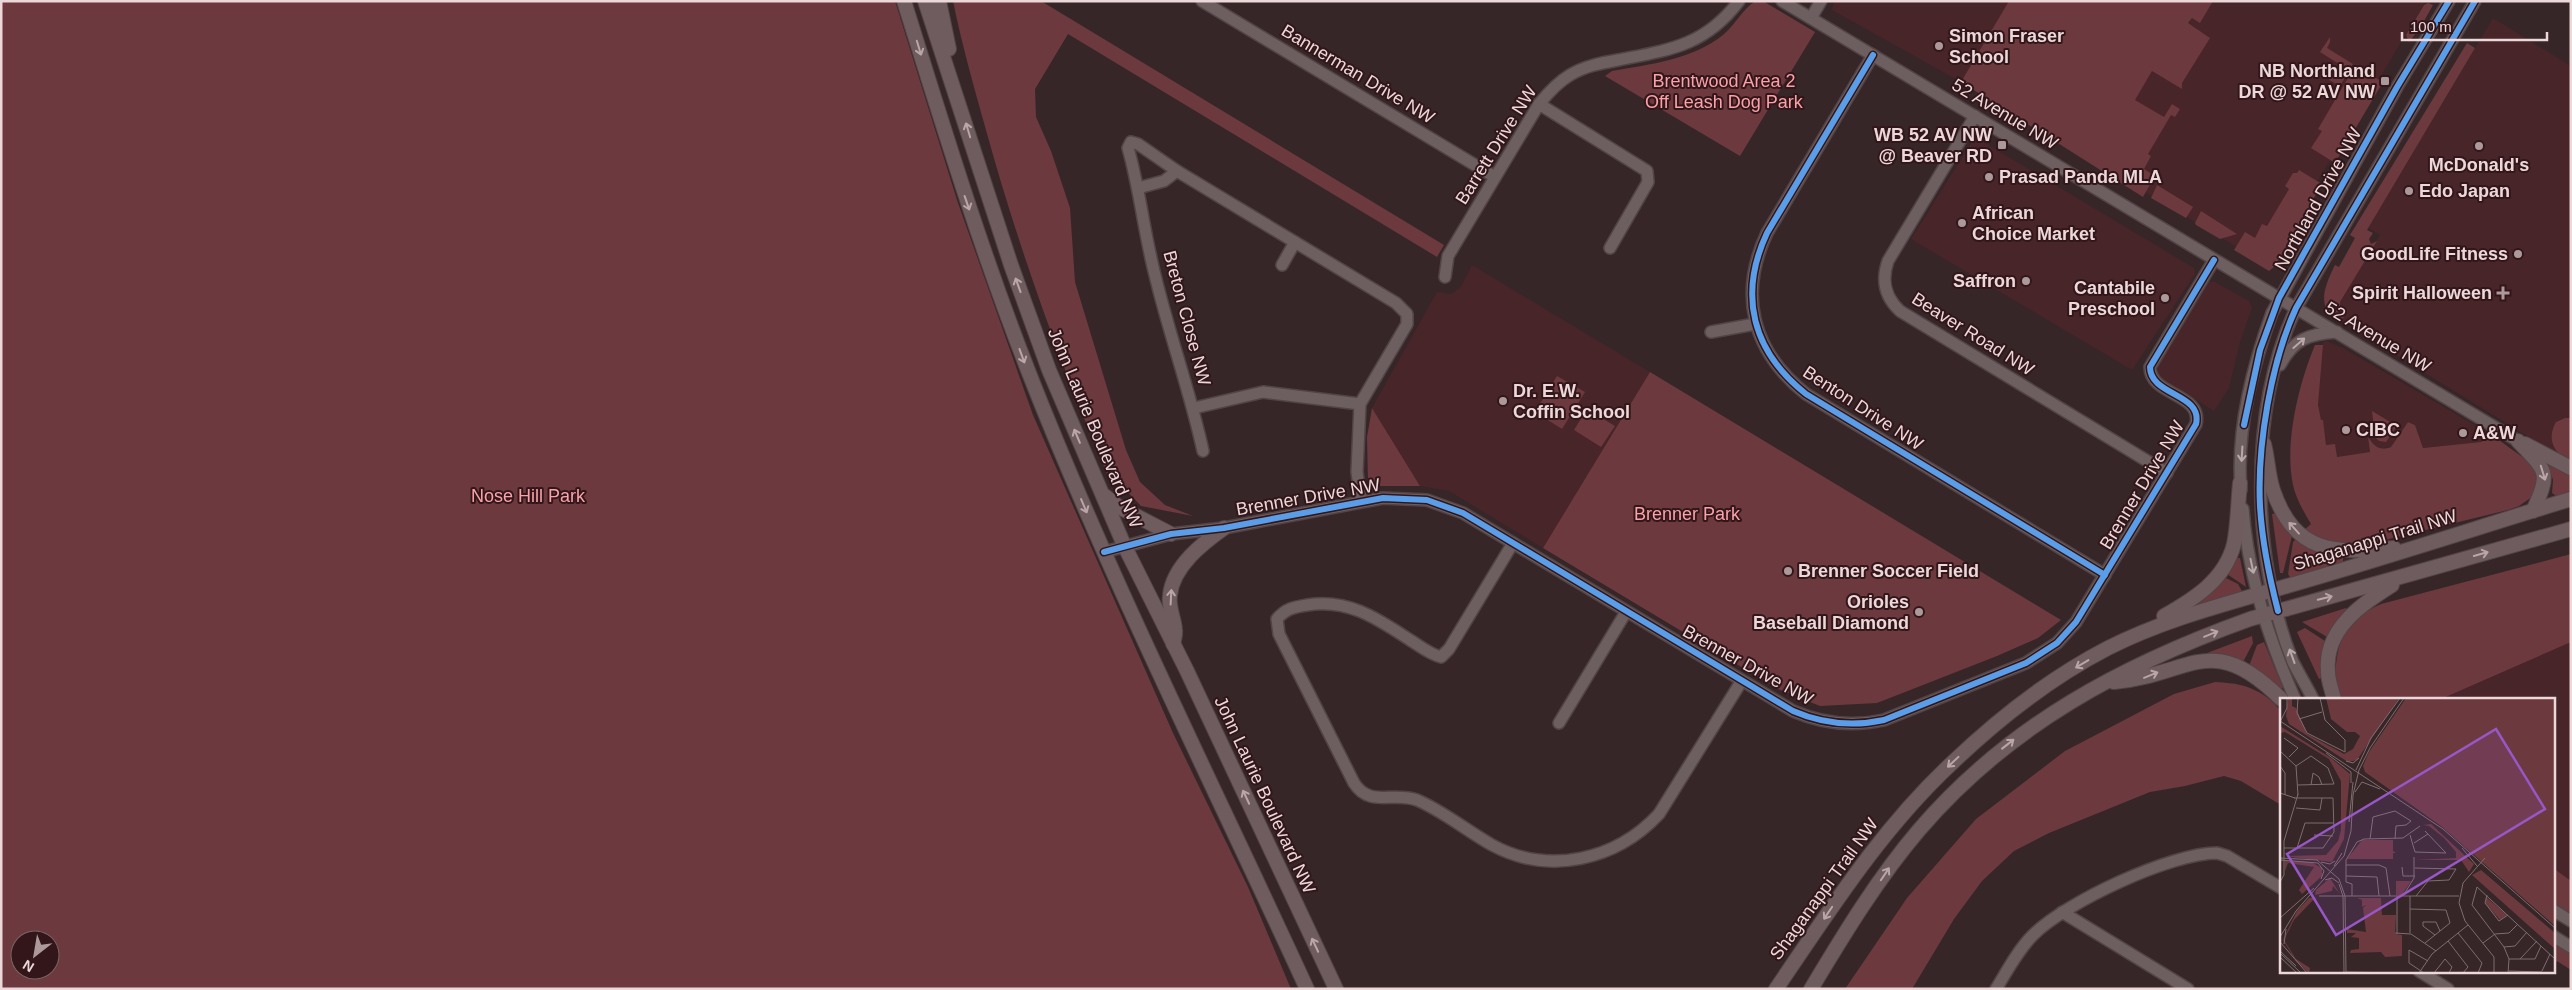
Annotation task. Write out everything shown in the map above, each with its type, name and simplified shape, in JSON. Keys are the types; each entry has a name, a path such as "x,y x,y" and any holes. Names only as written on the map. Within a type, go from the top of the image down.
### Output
{"main road":[{"path":"904,1 990,268 1029,373 1104,552 1307,989"},
{"name":"John Laurie Boulevard NW","path":"925,1 1011,265 1045,362 1124,545 1336,989"},
{"path":"938,1 958,101"},
{"path":"2518,441 2571,468"},
{"path":"2518,441 2543,467 2543,489 2533,511"},
{"path":"2264,444 2273,488 2280,507 2289,524 2305,539 2326,549 2342,551 2422,545"},
{"path":"2125,640 2198,596 2220,572 2234,544 2240,483"},
{"path":"1102,494 1119,507 1171,534"},
{"name":"Shaganappi Trail NW","path":"1776,989 1867,855 1950,764 2035,695 2079,666 2125,640 2207,608 2273,590 2571,500"},
{"path":"1173,645 1176,630 1170,595 1176,577 1200,547 1224,528"},
{"path":"1811,989 1889,869 1920,830 1960,787 1996,754 2028,729 2103,683 2212,633 2263,615 2403,578 2571,529"},
{"path":"2334,698 2328,672 2332,642 2350,616 2403,578"},
{"path":"2103,683 2139,680 2181,665 2218,661 2244,668 2260,679 2280,698"}],"street":[{"name":"Bannerman Drive NW","path":"1202,1 1495,177"},
{"name":"Barrett Drive NW","path":"1445,277 1448,256 1540,104 1554,87 1584,68 1670,50 1692,42 1718,25 1739,1"},
{"name":"52 Avenue NW","path":"1782,1 2518,441"},
{"path":"1811,18 1821,1"},
{"name":"Northland Drive NW","path":"2295,698 2263,615 2245,528 2240,483 2244,425 2250,391 2260,350 2279,298 2397,87 2449,1"},
{"name":"Northland Drive NW","path":"2312,698 2294,663 2278,611 2265,551 2260,503 2264,444 2274,375 2281,344 2296,308 2474,1"},
{"name":"Benton Drive NW","path":"1873,55 1767,233 1758,253 1754,274 1755,324 1773,359 1806,394 2105,575"},
{"path":"1540,104 1647,170 1648,182 1610,248"},
{"name":"Beaver Road NW","path":"1975,116 1888,261 1885,284 1890,299 1900,311 2167,473"},
{"name":"Breton Close NW","path":"1360,404 1263,392 1194,408 1154,272 1138,188 1128,148 1131,142 1138,144 1177,171 1396,303 1407,314 1407,324 1360,404 1357,472 1361,501"},
{"path":"1138,188 1164,181 1177,171"},
{"path":"1282,265 1295,242"},
{"name":"Brenner Drive NW","path":"1104,552 1124,545 1171,534 1224,528 1361,501 1408,497 1443,504 1463,513 1741,682 1793,711 1819,721 1860,724 1895,717 2026,663 2044,653 2063,637 2076,622 2196,424 2197,414 2189,403 2157,384 2150,373 2150,367 2214,260"},
{"path":"1711,332 1755,324"},
{"path":"2274,375 2284,358 2301,339 2312,334 2337,332"},
{"path":"1194,408 1203,451"},
{"path":"1513,543 1449,649 1440,656 1429,652 1372,616 1346,606 1327,603 1289,608 1277,619 1280,634 1354,783 1363,795 1414,799 1493,846 1523,857 1558,862 1578,860 1601,854 1639,832 1659,814 1741,682"},
{"path":"1559,723 1626,612"},
{"path":"1996,989 2032,937 2062,912 2155,867 2211,853 2227,856 2280,887"},
{"path":"2554,911 2571,921"},
{"path":"2062,912 2188,989"},
{"path":"2554,937 2571,947"},
{"path":"2420,972 2448,989"}],"shaded area":[{"path":"1834,1 2426,1 2267,265 1961,82 1832,10"},
{"path":"2493,18 2571,66 2571,422 2561,457 2341,321 2345,315 2340,309 2340,302 2380,235 2368,228"},
{"path":"1973,140 1980,140 2194,268 2195,274 2132,370 1911,239"},
{"name":"Dr. E.W. Coffin School","path":"1472,265 1650,372 1543,548 1449,491 1420,486 1372,408 1437,292 1451,294 1461,287"},
{"path":"2208,282 2215,282 2249,301 2252,308 2240,342 2229,388 2214,411 2163,379 2157,372 2158,365"},
{"path":"2327,341 2343,348 2492,435 2481,442 2423,448 2415,425 2408,422 2391,447 2379,449 2369,439 2370,452 2337,457 2326,445 2318,405 2323,342"},
{"path":"2571,634 2571,895 2554,885 2554,698 2415,698"}],"green space":[{"name":"Nose Hill Park","path":"1,1 895,1 957,200 1033,415 1173,733 1248,887 1291,989 1,989"},
{"path":"953,1 1041,1 1444,245 1437,257 1068,34 1035,89 1036,117 1051,151 1070,208 1075,282 1126,450 1140,482 1165,505 1193,516 1141,506 1122,486 1111,483 1075,396 1027,264 986,130"},
{"name":"Brentwood Area 2 Off Leash Dog Park","path":"1755,1 1763,1 1815,32 1740,156 1605,76 1612,71 1670,60 1698,50 1723,35"},
{"path":"2009,1 2213,1 2200,23 2192,18 2188,23 2210,38 2182,83 2182,89 2152,71 2135,100 2164,117 2172,104 2180,109 2175,117 2171,115 2148,154 2151,156 2144,169 2155,176 2143,197 1961,82"},
{"path":"2428,3 2433,5 2419,30 2414,28 2412,31 2416,33 2409,42 2406,35 2424,5"},
{"path":"2330,37 2327,48 2353,64 2340,86 2329,80 2339,64 2320,52"},
{"path":"2467,43 2475,48 2367,230 2373,233 2369,239 2371,244 2377,241 2340,302 2340,309 2345,315 2341,321 2327,310 2325,304 2325,289 2331,273 2335,265 2339,267 2355,238 2350,235"},
{"path":"2355,66 2383,82 2335,163 2311,148 2322,131 2318,129"},
{"path":"2299,170 2322,184 2275,266 2269,271 2234,250 2245,232 2255,238 2262,224 2267,226 2289,189 2285,186 2293,173 2297,173"},
{"path":"2157,185 2193,207 2186,218 2151,198"},
{"path":"2201,211 2237,234 2220,239 2196,225 2195,223"},
{"path":"2315,345 2323,345 2318,405 2321,420 2323,420 2326,445 2335,444 2337,457 2370,452 2368,437 2378,447 2383,449 2391,447 2408,422 2415,425 2423,448 2481,442 2492,435 2532,464 2539,472 2536,494 2519,506 2508,510 2364,545 2335,546 2303,531 2311,524 2294,490 2290,451 2299,395"},
{"name":"Brenner Park","path":"1650,372 2061,620 2038,638 1877,703 1820,706 1778,689 1543,548"},
{"path":"1557,376 1585,392 1562,429 1535,412"},
{"path":"1372,408 1420,486 1373,486 1368,481 1367,437"},
{"path":"1587,409 1615,426 1601,447 1574,430"},
{"path":"2372,411 2397,426 2386,442 2379,441 2375,437"},
{"path":"2570,418 2571,422 2571,462 2556,450 2552,440 2556,422"},
{"path":"2549,463 2571,473 2571,491 2556,496 2552,493 2553,480 2547,464"},
{"path":"2277,513 2292,536 2283,573 2280,573 2272,514"},
{"path":"2296,539 2312,550 2343,558 2343,563 2291,579 2288,574 2293,542"},
{"path":"2571,554 2571,642 2443,698 2340,698 2337,690 2336,664 2340,643 2354,620 2381,604"},
{"path":"2235,558 2240,558 2246,587 2227,574"},
{"path":"2224,577 2238,584 2243,593 2196,610 2194,606 2216,588"},
{"path":"2346,608 2348,612 2327,637 2302,622"},
{"path":"2305,628 2325,641 2324,677 2319,679 2297,632"},
{"path":"2252,636 2253,643 2243,662 2209,657 2207,653"},
{"path":"2264,642 2283,688 2279,690 2249,666 2257,645"},
{"path":"2215,682 2235,684 2252,689 2260,692 2274,703 2280,710 2280,804 2241,781 2224,776 2185,786 2150,792 2049,833 2014,851 1982,881 1954,919 1912,989 1845,989 1907,898 1976,819 2065,751 2174,694"},
{"path":"2554,869 2571,881 2571,914 2554,905"},
{"path":"2554,943 2571,953 2571,970 2557,961 2554,966"}],"cycle path":[{"path":"2244,425 2260,350 2279,298 2397,87 2449,1"},
{"path":"2278,611 2264,545 2260,506 2260,482 2263,431 2279,353 2296,308 2475,1"},
{"path":"1873,55 1767,233 1758,256 1753,278 1752,300 1755,321 1762,341 1773,359 1806,394 2105,575"},
{"path":"1104,552 1171,534 1224,528 1383,498 1427,500 1463,513 1793,711 1815,719 1838,723 1849,724 1884,720 2026,663 2057,643 2076,622 2196,424 2196,414 2192,406 2158,384 2152,377 2150,367 2214,260"}],"place":[{"name":"Simon Fraser School","path":"1939,46"},
{"name":"NB Northland DR @ 52 AV NW","path":"2385,81"},
{"name":"WB 52 AV NW @ Beaver RD","path":"2002,145"},
{"name":"McDonald's","path":"2479,146"},
{"name":"Prasad Panda MLA","path":"1989,177"},
{"name":"Edo Japan","path":"2409,191"},
{"name":"African Choice Market","path":"1962,223"},
{"name":"GoodLife Fitness","path":"2518,254"},
{"name":"Saffron","path":"2026,281"},
{"name":"Spirit Halloween","path":"2503,293"},
{"name":"Cantabile Preschool","path":"2165,298"},
{"name":"Dr. E.W. Coffin School","path":"1503,401"},
{"name":"CIBC","path":"2346,430"},
{"name":"A&W","path":"2463,433"},
{"name":"Brenner Soccer Field","path":"1788,571"},
{"name":"Orioles Baseball Diamond","path":"1919,612"}]}
